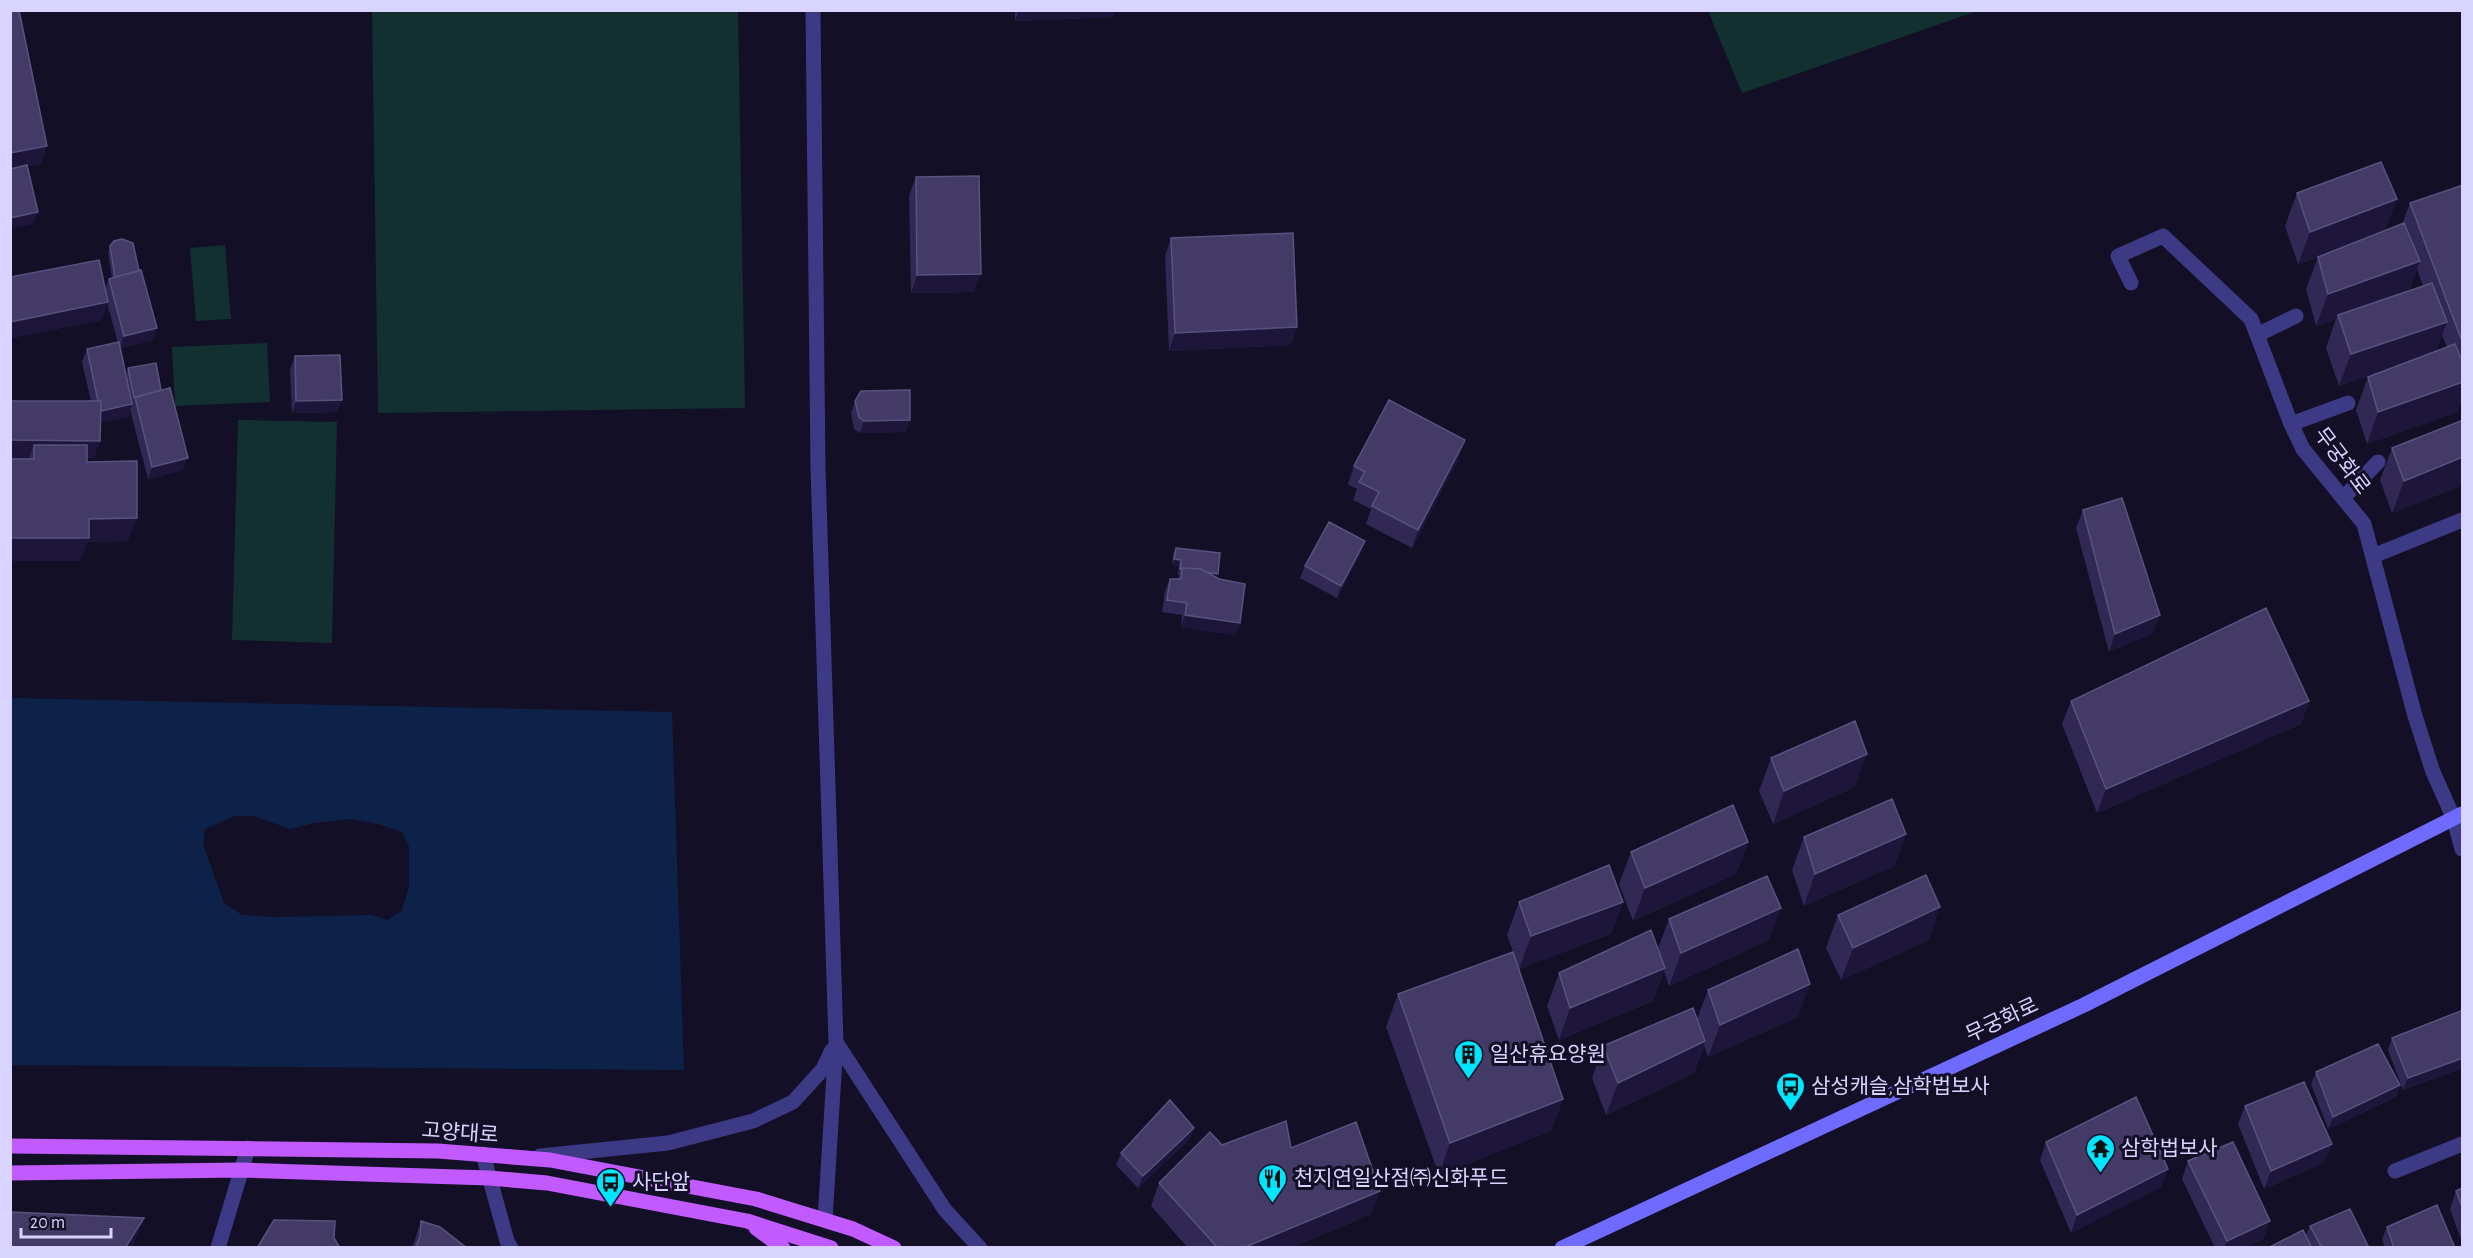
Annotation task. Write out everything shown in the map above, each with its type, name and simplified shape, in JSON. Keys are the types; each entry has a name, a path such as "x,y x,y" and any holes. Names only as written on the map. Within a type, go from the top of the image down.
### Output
{"main road":[{"name":"무궁화로","path":"1562,1248 2084,1005 2458,817"},
{"name":"고양대로","path":"10,1146 438,1151 550,1160 756,1199 853,1229 894,1248"},
{"name":"고양대로","path":"10,1173 242,1170 489,1178 547,1183 747,1221 831,1248"},
{"path":"747,1221 783,1248"}],"street":[{"path":"813,10 818,468 836,1042 825,1220"},
{"name":"무궁화로","path":"2131,283 2118,256 2163,236 2251,319 2291,424 2303,449 2364,524 2415,716 2433,772 2458,817"},
{"path":"2257,335 2296,316"},
{"path":"2291,424 2348,402"},
{"path":"2343,498 2378,462"},
{"path":"2373,556 2463,520"},
{"path":"2458,817 2463,849"},
{"path":"520,1158 668,1143 753,1121 793,1102 823,1070 836,1042"},
{"path":"836,1042 945,1210 980,1248"},
{"path":"2395,1171 2463,1144"},
{"path":"218,1248 248,1148"},
{"path":"483,1154 507,1241 511,1248"}],"green space":[{"path":"372,11 738,11 745,408 378,413"},
{"path":"1708,11 1977,11 1742,93"},
{"path":"225,245 231,319 196,321 190,248"},
{"path":"267,343 270,402 175,406 172,347"},
{"path":"238,420 337,422 332,643 232,640"}],"water":[{"path":"11,698 672,712 684,1070 11,1065","holes":["235,816 254,816 290,829 314,823 351,819 378,824 402,832 409,847 409,886 402,910 388,920 371,915 274,917 242,915 224,903 203,844 205,829"]}],"building":[{"path":"10,10 19,10 47,146 10,153"},
{"path":"2381,162 2397,199 2310,232 2297,193"},
{"path":"27,165 38,212 10,218 10,169"},
{"path":"979,176 981,274 917,275 916,177"},
{"path":"2463,185 2463,344 2410,203"},
{"path":"2404,223 2420,261 2328,294 2318,257"},
{"path":"1293,233 1297,327 1175,333 1171,238"},
{"path":"122,239 133,243 139,271 115,277 110,246 114,241"},
{"path":"99,260 108,302 10,322 10,277"},
{"path":"141,270 157,328 124,336 109,279"},
{"path":"2432,283 2447,322 2351,354 2338,315"},
{"path":"119,342 132,404 101,411 101,401 98,401 87,349"},
{"path":"2455,344 2463,363 2463,382 2378,412 2368,377"},
{"path":"340,355 342,400 296,401 295,356"},
{"path":"156,363 161,390 134,398 128,368"},
{"path":"170,388 188,458 152,467 135,397"},
{"path":"910,390 910,420 864,421 859,417 855,401 861,391"},
{"path":"1389,400 1465,440 1418,530 1372,506 1379,492 1359,482 1365,472 1354,466"},
{"path":"10,401 101,401 100,441 10,440"},
{"path":"2463,420 2463,457 2404,481 2392,448"},
{"path":"34,445 87,445 87,462 137,461 137,518 89,519 89,538 10,538 10,459 34,459"},
{"path":"2122,498 2160,615 2115,634 2083,510"},
{"path":"1329,522 1365,541 1341,586 1305,566"},
{"path":"1176,548 1220,553 1218,574 1201,569 1180,569 1181,560 1174,559"},
{"path":"1182,568 1201,569 1219,579 1245,584 1240,623 1185,615 1187,603 1167,600 1170,579 1181,579"},
{"path":"2266,608 2309,701 2106,789 2071,701"},
{"path":"1855,721 1867,754 1784,791 1771,758"},
{"path":"1892,799 1906,834 1815,874 1804,837"},
{"path":"1733,805 1748,842 1645,888 1631,852"},
{"path":"1609,865 1623,902 1531,936 1519,902"},
{"path":"1926,875 1940,907 1853,948 1838,915"},
{"path":"1767,876 1781,908 1681,953 1669,919"},
{"path":"1651,930 1665,968 1570,1008 1559,973"},
{"path":"1798,949 1810,984 1720,1025 1708,990"},
{"name":"일산휴요양원","path":"1513,952 1563,1099 1450,1143 1398,994"},
{"path":"1693,1008 1705,1041 1618,1083 1603,1046"},
{"path":"2463,1010 2463,1058 2408,1078 2392,1038"},
{"path":"2378,1044 2400,1085 2333,1117 2316,1072"},
{"path":"2304,1082 2332,1144 2271,1171 2245,1106"},
{"name":"삼학법보사","path":"2136,1097 2168,1169 2077,1215 2046,1142"},
{"path":"1170,1100 1194,1128 1143,1176 1121,1153"},
{"path":"1286,1121 1291,1148 1356,1122 1380,1191 1243,1248 1218,1248 1159,1183 1210,1132 1222,1145"},
{"path":"2233,1142 2270,1221 2227,1241 2188,1161"},
{"path":"2463,1188 2463,1209 2456,1191"},
{"path":"2437,1205 2455,1248 2394,1248 2387,1227"},
{"path":"2350,1209 2369,1248 2322,1248 2310,1226"},
{"path":"10,1212 144,1218 125,1248 10,1248"},
{"path":"274,1220 335,1221 334,1238 340,1248 257,1248"},
{"path":"421,1221 440,1227 467,1248 415,1248 420,1237"},
{"path":"2303,1230 2312,1248 2268,1248"}],"place":[{"name":"일산휴요양원","path":"1469,1080"},
{"name":"삼성캐슬,삼학법보사","path":"1790,1112"},
{"name":"삼학법보사","path":"2100,1174"},
{"name":"천지연일산점㈜신화푸드","path":"1273,1204"},
{"name":"사단앞","path":"611,1208"}]}
